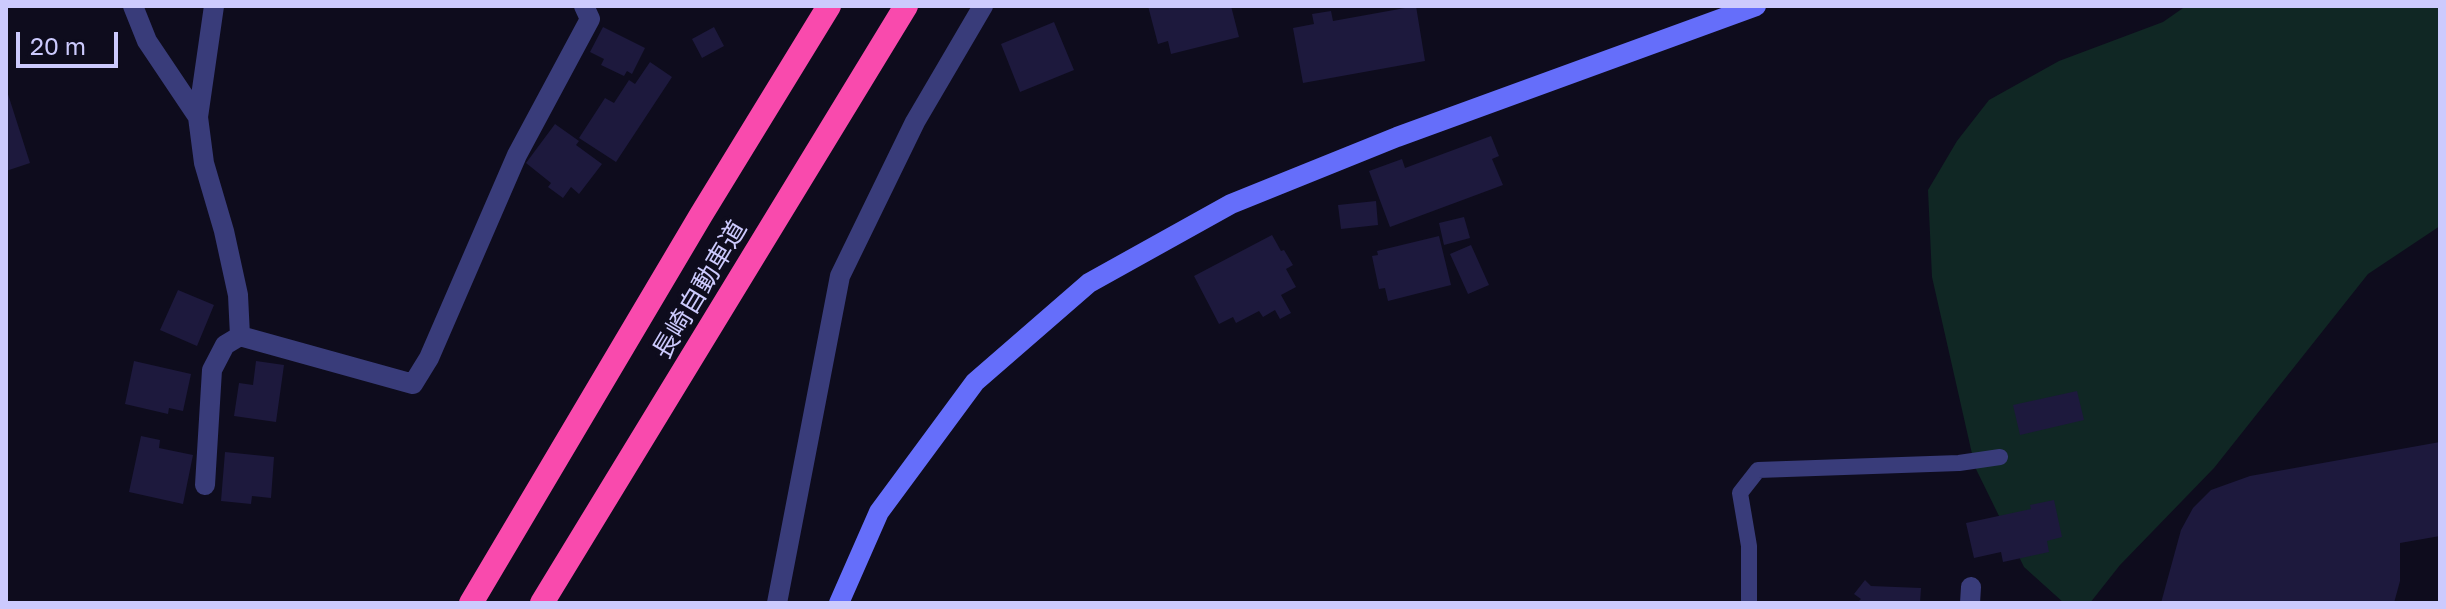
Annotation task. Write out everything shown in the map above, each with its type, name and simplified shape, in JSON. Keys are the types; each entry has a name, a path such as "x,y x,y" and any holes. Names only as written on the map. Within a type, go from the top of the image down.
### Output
{"highway":[{"name":"長崎自動車道","path":"471,603 829,6"},
{"name":"長崎自動車道","path":"542,603 906,6"}],"street":[{"path":"133,6 147,41 198,117"},
{"path":"214,6 198,117 204,163 224,231 238,295 240,336"},
{"path":"205,485 212,370 225,345 240,336 413,384 429,358 517,155 590,19 584,6"},
{"path":"777,603 840,276 915,122 983,6"},
{"path":"839,603 879,512 975,382 1089,283 1231,204 1397,137 1756,6"}],"lane":[{"path":"1749,603 1749,546 1740,493 1758,470 1959,463 2000,457"}],"green space":[{"path":"2186,6 2440,6 2440,226 2368,274 2214,468 2120,565 2090,603 2064,603 2024,567 1975,467 1932,277 1928,190 1957,141 1989,100 2059,61 2163,22"}],"building":[{"path":"1148,6 1231,6 1239,37 1171,54 1168,41 1158,44"},
{"path":"1416,6 1425,61 1303,83 1293,28 1314,24 1312,14 1331,11 1333,21"},
{"path":"1054,22 1074,70 1020,92 1001,44"},
{"path":"603,27 645,48 632,74 627,71 624,76 601,65 604,59 590,52"},
{"path":"714,27 724,46 702,58 692,39"},
{"path":"650,62 672,77 616,162 579,138 605,98 614,103 629,80 635,84"},
{"path":"6,88 30,163 6,171"},
{"path":"555,124 579,141 576,145 602,164 579,194 571,187 563,198 548,187 551,183 526,163"},
{"path":"1491,136 1499,156 1492,159 1503,185 1390,227 1369,171 1402,159 1405,168"},
{"path":"1376,201 1378,225 1341,229 1338,205"},
{"path":"1464,217 1470,238 1444,245 1439,223"},
{"path":"1272,235 1293,265 1286,269 1296,287 1281,295 1291,313 1280,319 1275,310 1263,317 1259,311 1236,323 1233,317 1219,324 1194,276"},
{"path":"1439,236 1451,285 1388,301 1385,288 1379,289 1372,256 1378,255 1377,251"},
{"path":"1471,245 1489,285 1468,294 1450,254"},
{"path":"178,290 214,305 197,346 160,330"},
{"path":"134,361 191,374 183,411 169,408 168,414 125,404"},
{"path":"256,361 284,365 276,422 234,416 239,383 253,385"},
{"path":"2077,391 2084,420 2020,435 2013,405"},
{"path":"141,436 160,440 159,448 193,455 183,504 129,492"},
{"path":"2440,442 2440,536 2400,543 2400,581 2394,603 2161,603 2181,530 2193,508 2211,490 2250,476"},
{"path":"225,452 274,457 271,498 252,496 251,504 221,501"},
{"path":"2054,500 2062,537 2047,541 2049,552 2003,562 2001,552 1974,558 1966,523 2031,509 2030,505"},
{"path":"1865,580 1871,586 1921,588 1920,603 1857,603 1861,599 1854,594"}]}
